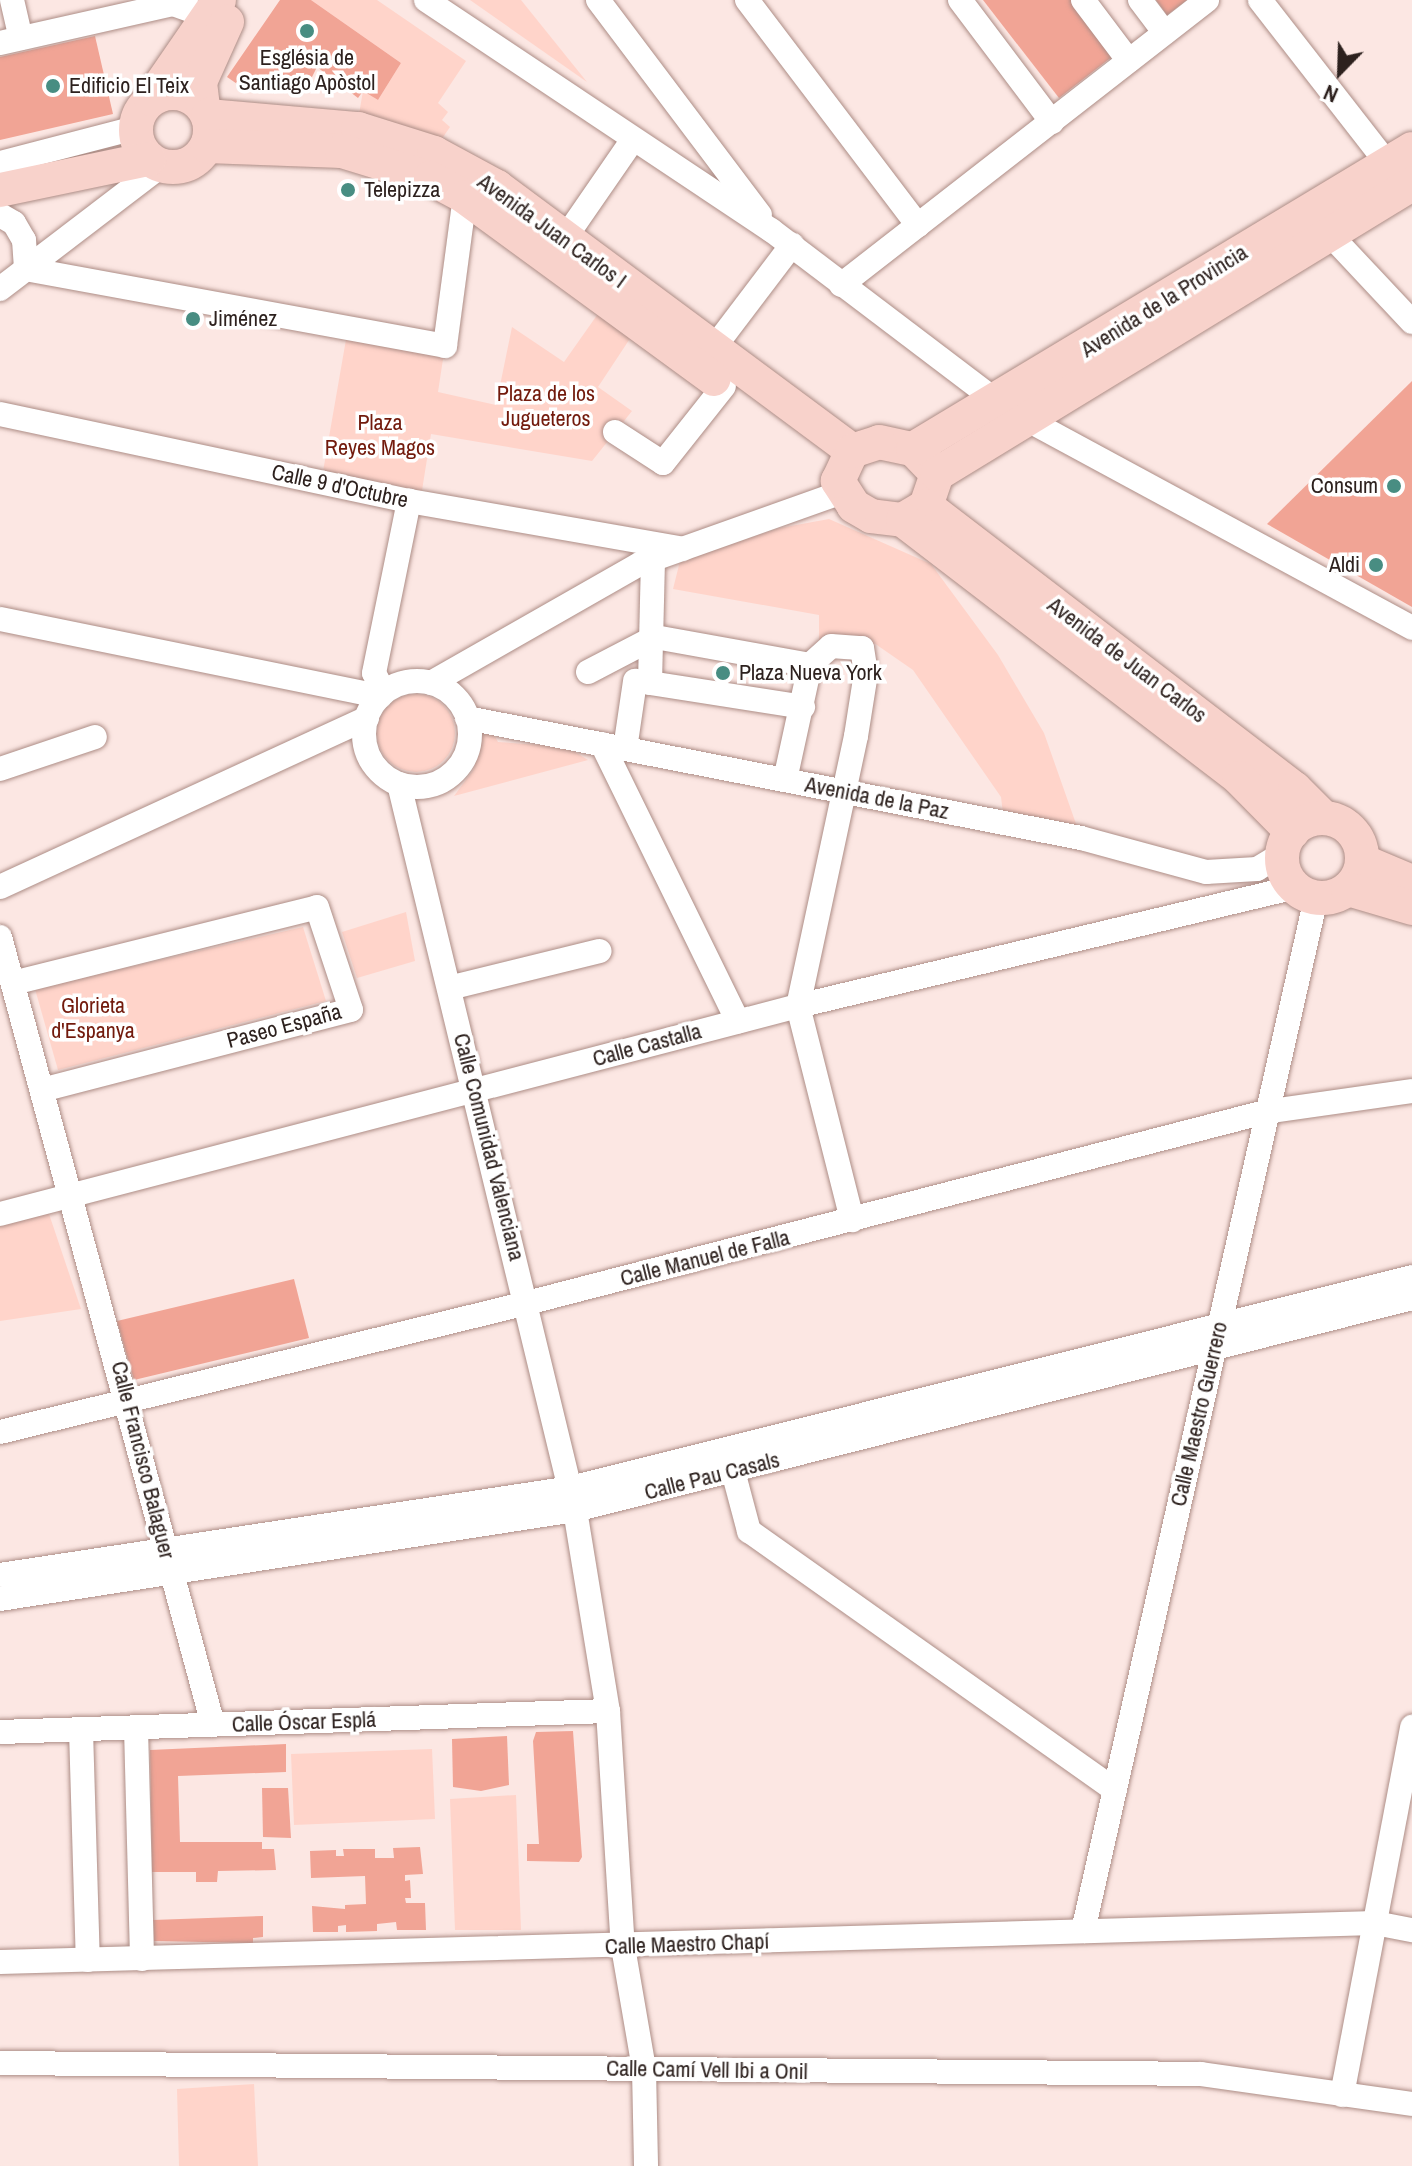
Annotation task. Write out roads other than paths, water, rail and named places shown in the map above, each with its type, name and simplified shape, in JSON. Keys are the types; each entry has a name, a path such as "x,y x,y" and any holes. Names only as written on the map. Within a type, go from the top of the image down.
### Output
{"main road":[{"path":"7,180 155,162 192,162 206,123 200,82 208,56 240,0"},
{"path":"155,162 138,144 138,118 211,12"},
{"path":"7,180 105,147 138,118 183,94 206,123"},
{"name":"Avenida Juan Carlos I","path":"206,123 342,151 430,178 465,197 844,471"},
{"name":"Avenida Juan Carlos I","path":"206,123 358,129 434,153 497,187 713,349 844,471"},
{"name":"Avenida de la Provincia","path":"913,449 1011,410 1404,171"},
{"name":"Avenida de la Provincia","path":"937,474 1011,410"},
{"path":"879,442 913,449 937,474 914,513 871,516 844,471 879,442"},
{"name":"Avenida de Juan Carlos","path":"914,513 1295,789 1324,818 1353,832 1330,884"},
{"name":"Avenida de Juan Carlos","path":"914,513 1239,778 1287,843"},
{"path":"1324,818 1301,824 1287,843 1330,884 1412,908"},
{"path":"1330,884 1412,882"}],"street":[{"path":"12,0 11,41 173,4 192,11 211,12"},
{"path":"426,0 632,141 771,230 1011,410 1412,628"},
{"path":"598,0 771,230"},
{"path":"747,0 918,225"},
{"path":"960,0 1052,122"},
{"path":"1083,0 1129,61"},
{"path":"1140,0 1165,33"},
{"path":"841,285 1207,0"},
{"path":"1260,0 1404,171"},
{"path":"565,238 632,141"},
{"path":"0,289 155,162"},
{"path":"26,269 445,346 465,197"},
{"path":"0,215 14,223 24,240 26,269"},
{"path":"1319,223 1412,322"},
{"path":"713,349 792,245"},
{"path":"615,432 663,463 724,386"},
{"name":"Calle 9 d'Octubre","path":"0,414 409,501 683,549"},
{"path":"431,683 653,560 683,549 844,471"},
{"path":"382,694 374,673 409,501"},
{"path":"653,560 655,637 650,683 803,707"},
{"path":"0,619 382,694 413,681 431,683 459,701 467,718 465,756 455,771 424,787 399,784 371,761 364,744 367,718 382,694"},
{"path":"588,672 655,637 810,665"},
{"path":"785,780 810,665 831,646 862,648 866,673 856,736 841,791 798,1006 852,1220"},
{"path":"635,681 614,746 738,1021"},
{"path":"0,887 367,718"},
{"name":"Avenida de la Paz","path":"467,718 1081,838 1206,872 1257,869 1287,843"},
{"path":"0,769 95,737"},
{"name":"Calle Comunidad Valenciana","path":"399,784 573,1499 608,1711 623,1947 644,2069 646,2166"},
{"name":"Calle Castalla","path":"0,1214 798,1006 1330,884"},
{"name":"Calle Maestro Guerrero","path":"1083,1931 1265,1112 1330,884"},
{"name":"Paseo España","path":"13,983 317,907 351,1010 42,1090"},
{"name":"Calle Francisco Balaguer","path":"0,937 128,1400 213,1725"},
{"path":"449,988 600,951"},
{"name":"Calle Manuel de Falla","path":"0,1432 527,1303 1265,1112 1412,1091"},
{"name":"Calle Pau Casals","path":"0,1575 169,1560 732,1472 1217,1336 1412,1277"},
{"name":"Calle Pau Casals","path":"573,1499 727,1447 1217,1336 1412,1298"},
{"path":"727,1447 749,1531 1115,1790"},
{"name":"Calle Pau Casals","path":"0,1599 169,1560"},
{"name":"Calle Óscar Esplá","path":"0,1732 608,1711"},
{"path":"1342,2095 1375,1923 1404,1815 1412,1727"},
{"path":"136,1728 142,1959"},
{"path":"81,1730 88,1960"},
{"name":"Calle Maestro Chapí","path":"0,1962 623,1947 1375,1923 1412,1930"},
{"name":"Calle Camí Vell Ibi a Onil","path":"0,2063 1201,2074 1412,2104"}],"place":[{"name":"Església de Santiago Apòstol","path":"307,31"},
{"name":"Edificio El Teix","path":"53,86"},
{"name":"Telepizza","path":"348,190"},
{"name":"Jiménez","path":"193,319"},
{"name":"Consum","path":"1394,486"},
{"name":"Aldi","path":"1376,565"},
{"name":"Plaza Nueva York","path":"723,673"}],"park label":[{"name":"Plaza de los Jugueteros","path":"546,406"},
{"name":"Plaza Reyes Magos","path":"380,434"},
{"name":"Glorieta d'Espanya","path":"93,1018"}]}
